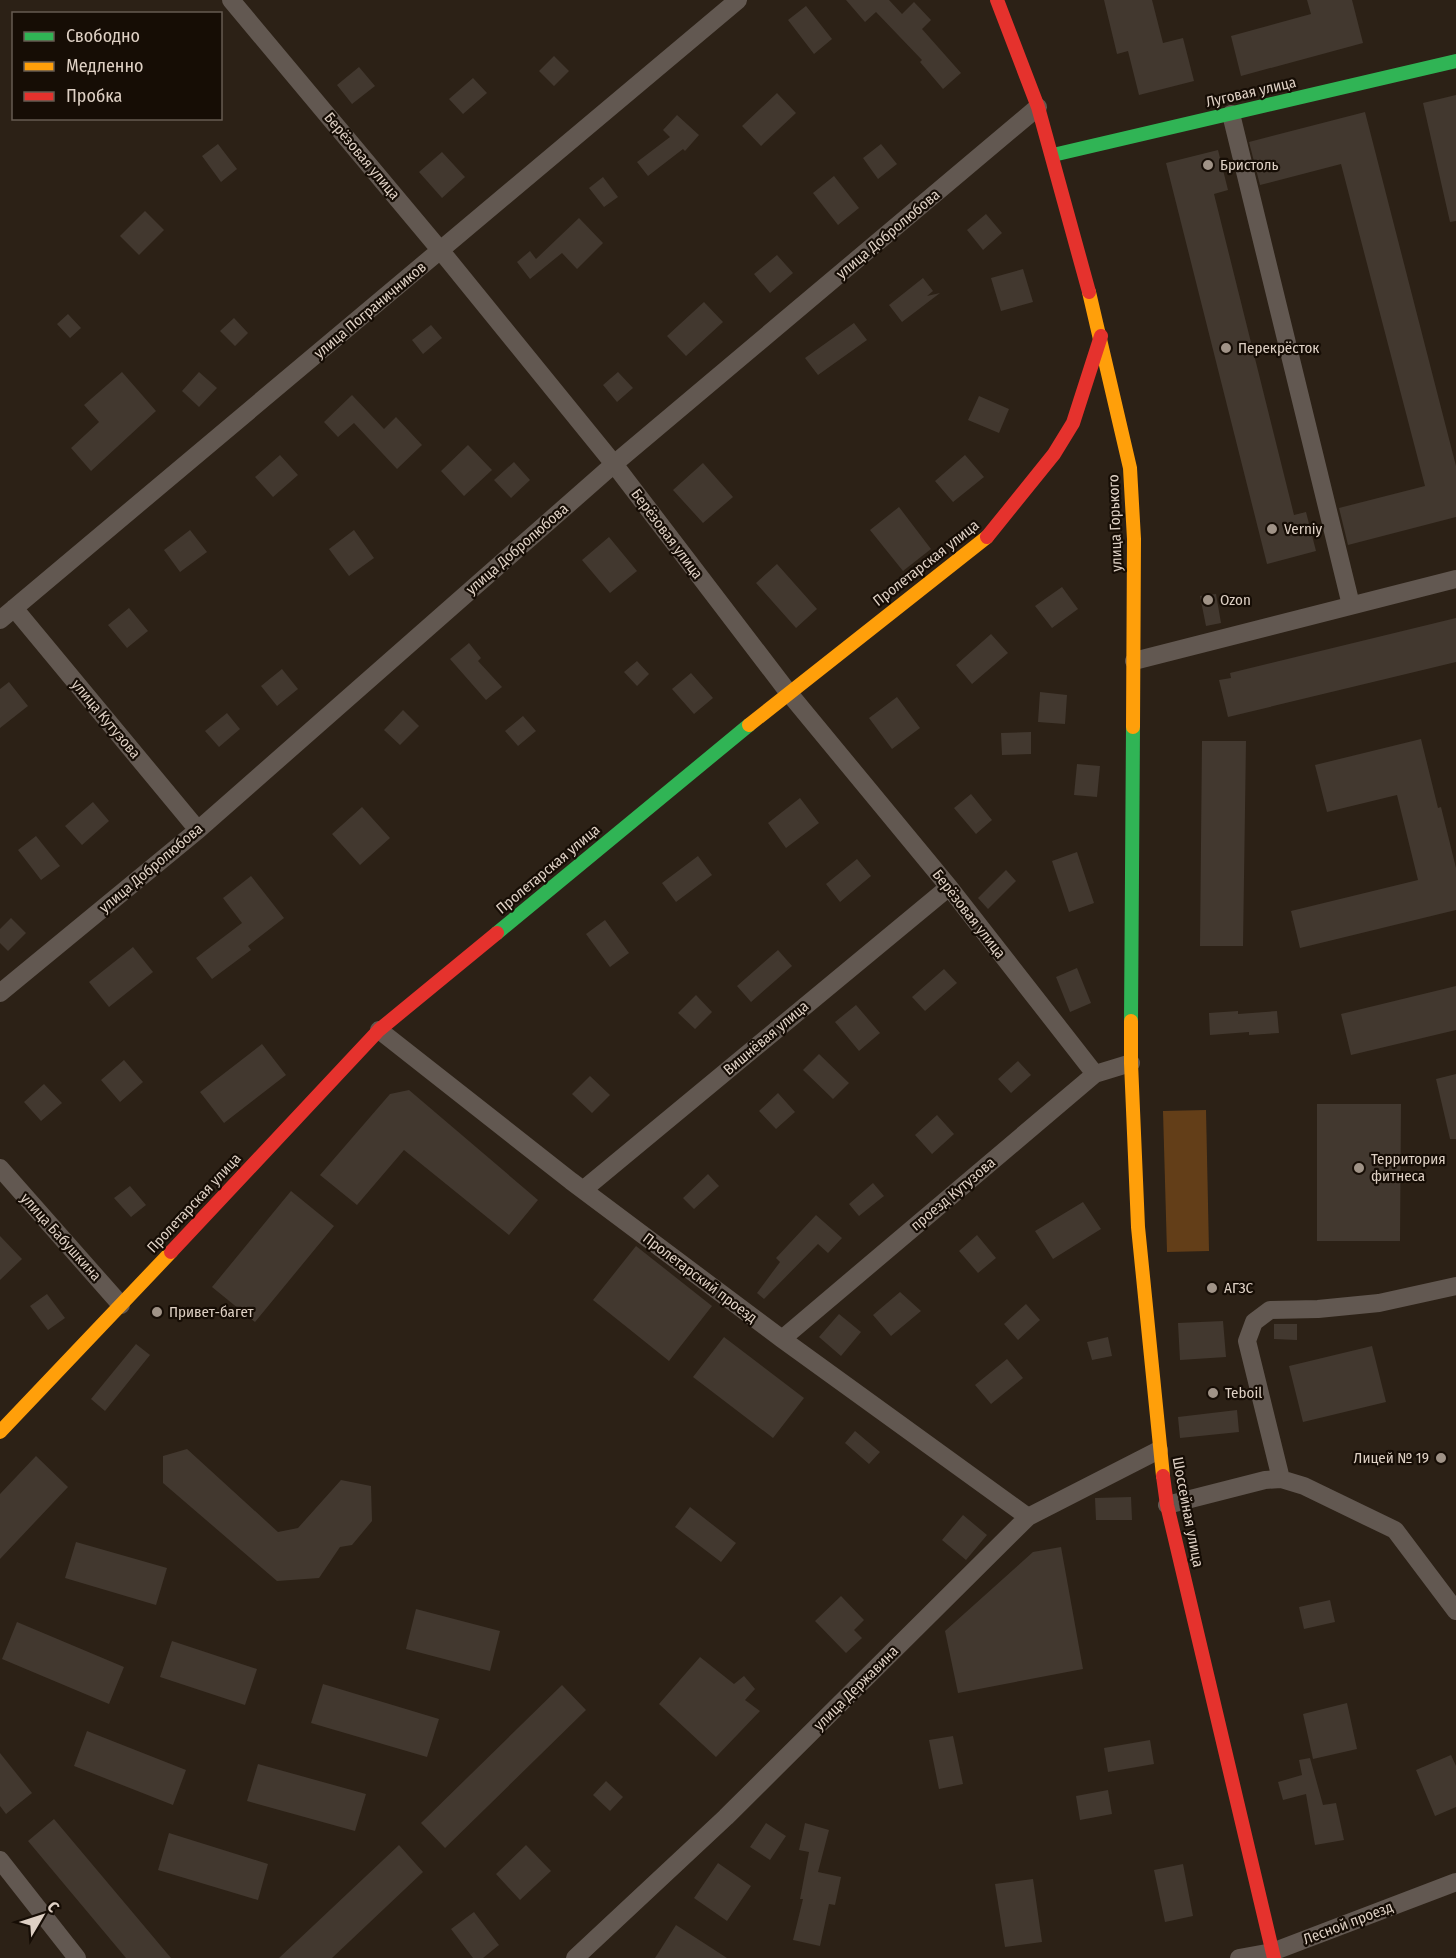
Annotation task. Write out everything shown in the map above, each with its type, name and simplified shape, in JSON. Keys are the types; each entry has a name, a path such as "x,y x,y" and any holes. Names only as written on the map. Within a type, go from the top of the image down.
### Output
{"main road":[{"name":"улица Горького","path":"997,0 1038,107 1053,155 1101,335 1130,468 1134,538 1131,1063"},
{"name":"Луговая улица","path":"1053,155 1456,61"},
{"name":"Пролетарская улица","path":"0,1432 379,1030 788,692 992,533 1054,454 1073,423 1101,335"},
{"name":"Шоссейная улица","path":"1131,1063 1138,1227 1159,1450 1167,1505 1273,1955"}],"street":[{"name":"Берёзовая улица","path":"231,0 441,250 614,464 788,692 949,887 1095,1074"},
{"name":"улица Пограничников","path":"7,614 738,0"},
{"name":"улица Добролюбова","path":"0,993 198,830 614,464 1038,107"},
{"path":"1231,114 1351,605"},
{"path":"1134,661 1456,579"},
{"name":"улица Кутузова","path":"7,614 198,830"},
{"name":"Вишнёвая улица","path":"583,1190 949,887"},
{"name":"Пролетарский проезд","path":"379,1030 583,1190 782,1339 1029,1516"},
{"name":"проезд Кутузова","path":"782,1339 1095,1074 1131,1063"},
{"name":"улица Бабушкина","path":"0,1168 121,1305"},
{"path":"1281,1479 1247,1341 1254,1323 1270,1310 1318,1309 1379,1303 1456,1286"},
{"name":"улица Державина","path":"575,1958 726,1817 1029,1516 1159,1450"},
{"path":"1167,1505 1265,1480 1281,1479 1304,1486 1395,1530 1456,1611"},
{"path":"0,1860 77,1958"},
{"name":"Лесной проезд","path":"1239,1958 1273,1955 1456,1882"}],"shaded area":[{"path":"1206,1110 1209,1251 1167,1252 1163,1111"}],"building":[{"path":"846,0 889,0 902,14 914,2 931,20 922,29 961,73 943,89 920,62 922,60 876,12 865,22"},
{"path":"1104,0 1152,0 1163,43 1183,38 1194,81 1139,95 1128,51 1117,54"},
{"path":"1307,0 1352,0 1363,43 1241,76 1231,36 1311,14"},
{"path":"806,6 832,39 814,54 788,20"},
{"path":"554,56 569,71 554,86 539,71"},
{"path":"359,67 375,86 352,104 337,85"},
{"path":"473,78 487,93 463,114 449,99"},
{"path":"777,93 796,113 761,146 742,126"},
{"path":"1456,95 1456,221 1450,222 1423,103"},
{"path":"1365,112 1456,466 1456,517 1348,545 1339,508 1425,486 1341,164 1260,185 1249,142"},
{"path":"677,115 699,135 685,151 683,149 648,176 637,162 670,137 663,130"},
{"path":"218,144 237,169 221,182 202,156"},
{"path":"881,144 897,164 878,179 863,158"},
{"path":"1218,150 1228,190 1214,194 1294,515 1306,512 1316,551 1267,564 1166,163"},
{"path":"442,152 465,177 442,198 419,172"},
{"path":"834,176 859,208 838,225 813,193"},
{"path":"603,177 618,197 604,207 589,188"},
{"path":"145,211 164,230 139,255 120,236"},
{"path":"986,214 1002,233 983,250 967,230"},
{"path":"579,218 603,243 577,269 562,253 530,279 517,262 530,251 536,259"},
{"path":"777,255 793,273 770,293 754,274"},
{"path":"1023,269 1033,302 1001,311 991,278"},
{"path":"923,278 933,291 927,296 940,293 902,322 889,305"},
{"path":"704,302 723,322 686,356 667,336"},
{"path":"68,314 81,328 70,338 57,324"},
{"path":"234,318 248,333 235,346 220,331"},
{"path":"854,323 867,340 818,375 805,358"},
{"path":"431,325 442,338 423,354 412,340"},
{"path":"122,372 156,411 91,471 71,448 99,422 84,405"},
{"path":"199,372 217,388 199,407 182,391"},
{"path":"618,372 633,388 617,402 603,385"},
{"path":"352,395 384,429 396,417 422,445 397,469 354,423 338,437 324,422"},
{"path":"979,396 1009,409 999,433 968,420"},
{"path":"468,445 492,470 464,496 441,471"},
{"path":"280,455 298,475 273,497 255,477"},
{"path":"965,455 984,477 953,502 935,481"},
{"path":"514,462 530,480 511,498 494,480"},
{"path":"703,463 733,497 703,523 673,490"},
{"path":"899,507 931,549 903,571 870,530"},
{"path":"190,530 207,552 180,572 164,550"},
{"path":"354,530 374,558 349,576 329,549"},
{"path":"609,537 637,571 610,593 582,560"},
{"path":"777,564 817,609 796,628 756,583"},
{"path":"1062,587 1078,609 1052,628 1035,606"},
{"path":"1216,594 1221,623 1206,626 1200,596"},
{"path":"129,608 148,631 127,648 108,625"},
{"path":"1456,618 1456,662 1228,717 1219,680 1231,678 1230,673"},
{"path":"991,634 1008,653 972,684 956,665"},
{"path":"469,643 481,658 478,661 502,687 486,700 450,659"},
{"path":"637,661 649,674 637,686 624,672"},
{"path":"282,669 298,689 277,706 261,686"},
{"path":"691,673 713,698 694,714 672,689"},
{"path":"9,682 28,706 0,728 0,689"},
{"path":"1040,692 1067,695 1065,724 1038,722"},
{"path":"897,697 920,728 892,749 869,718"},
{"path":"403,710 419,726 400,745 384,730"},
{"path":"227,713 240,729 219,747 205,731"},
{"path":"523,716 536,731 518,746 505,731"},
{"path":"1031,732 1031,754 1002,755 1001,733"},
{"path":"1421,739 1456,868 1456,910 1300,948 1291,911 1418,880 1397,795 1327,812 1315,765"},
{"path":"1202,741 1246,741 1243,946 1200,946"},
{"path":"1077,764 1100,766 1097,797 1074,795"},
{"path":"971,794 992,820 976,834 954,808"},
{"path":"800,798 819,823 786,848 768,823"},
{"path":"93,802 109,821 82,845 65,826"},
{"path":"362,807 390,838 360,865 332,834"},
{"path":"36,836 60,866 41,880 18,850"},
{"path":"1077,852 1094,903 1069,912 1052,861"},
{"path":"698,856 712,875 676,902 662,883"},
{"path":"857,859 871,876 840,902 826,884"},
{"path":"1006,870 1016,881 988,909 978,898"},
{"path":"251,876 284,918 248,946 251,950 212,979 196,958 242,923 223,898"},
{"path":"11,918 26,933 8,951 0,943 0,929"},
{"path":"605,920 629,953 610,967 586,934"},
{"path":"133,947 153,972 109,1007 89,982"},
{"path":"778,950 792,966 751,1002 737,986"},
{"path":"1077,968 1091,1003 1070,1012 1056,977"},
{"path":"944,969 957,983 925,1011 912,997"},
{"path":"1456,986 1456,1030 1351,1055 1341,1014"},
{"path":"696,995 712,1012 695,1029 678,1013"},
{"path":"856,1005 880,1033 859,1051 835,1022"},
{"path":"1238,1011 1238,1014 1277,1011 1279,1033 1249,1035 1249,1032 1210,1035 1209,1013"},
{"path":"262,1044 286,1075 224,1123 200,1092"},
{"path":"819,1054 849,1083 833,1099 803,1070"},
{"path":"124,1060 143,1082 120,1102 101,1080"},
{"path":"1018,1061 1031,1075 1011,1093 998,1079"},
{"path":"1456,1074 1456,1139 1450,1139 1436,1079"},
{"path":"590,1076 610,1095 592,1113 572,1094"},
{"path":"44,1084 62,1103 41,1121 24,1102"},
{"path":"409,1090 538,1200 509,1235 404,1150 357,1205 320,1175 390,1094"},
{"path":"778,1093 795,1112 776,1129 759,1111"},
{"name":"Территория фитнеса","path":"1317,1104 1401,1104 1400,1241 1317,1241"},
{"path":"937,1115 954,1134 932,1154 915,1135"},
{"path":"708,1174 719,1186 694,1209 683,1198"},
{"path":"873,1183 884,1196 859,1216 849,1204"},
{"path":"130,1186 146,1205 131,1217 114,1198"},
{"path":"291,1191 334,1226 255,1322 212,1287"},
{"path":"1083,1202 1101,1229 1053,1259 1035,1231"},
{"path":"816,1215 842,1238 828,1253 818,1244 764,1299 757,1293 780,1262 776,1258"},
{"path":"977,1235 996,1258 978,1273 959,1251"},
{"path":"0,1236 22,1259 0,1280"},
{"path":"636,1246 712,1306 669,1361 593,1300"},
{"path":"900,1292 921,1311 891,1336 873,1315"},
{"path":"47,1294 65,1318 48,1330 30,1306"},
{"path":"1026,1304 1040,1320 1018,1340 1004,1324"},
{"path":"839,1314 861,1332 841,1356 819,1337"},
{"path":"1223,1321 1226,1357 1180,1360 1178,1323"},
{"path":"1274,1324 1297,1324 1297,1340 1274,1339"},
{"path":"724,1337 804,1398 773,1438 693,1377"},
{"path":"1108,1337 1112,1356 1092,1360 1087,1342"},
{"path":"136,1344 150,1355 105,1411 91,1399"},
{"path":"1372,1346 1386,1402 1303,1422 1289,1366"},
{"path":"1007,1359 1023,1378 991,1404 975,1385"},
{"path":"1237,1410 1239,1432 1180,1438 1178,1417"},
{"path":"855,1431 880,1452 869,1464 845,1443"},
{"path":"187,1449 278,1532 298,1528 341,1480 371,1486 372,1521 352,1545 340,1547 319,1578 277,1581 163,1483 163,1456"},
{"path":"36,1456 68,1487 0,1559 0,1494"},
{"path":"1131,1497 1132,1520 1096,1520 1095,1498"},
{"path":"690,1507 736,1543 721,1562 675,1527"},
{"path":"963,1515 987,1535 966,1560 942,1540"},
{"path":"76,1542 167,1568 156,1605 65,1578"},
{"path":"1061,1547 1083,1669 958,1693 945,1631 1033,1552"},
{"path":"841,1596 864,1620 854,1630 862,1638 846,1653 815,1621"},
{"path":"1330,1600 1335,1622 1304,1629 1299,1607"},
{"path":"416,1609 500,1631 490,1671 406,1649"},
{"path":"17,1622 124,1667 109,1704 2,1659"},
{"path":"172,1641 257,1669 245,1705 160,1677"},
{"path":"700,1657 734,1684 744,1676 755,1689 745,1700 760,1711 716,1757 659,1704"},
{"path":"323,1684 439,1719 427,1757 311,1723"},
{"path":"562,1685 586,1710 445,1848 421,1823"},
{"path":"1347,1703 1357,1749 1313,1759 1303,1714"},
{"path":"87,1731 186,1770 173,1805 74,1766"},
{"path":"953,1736 963,1784 939,1789 929,1740"},
{"path":"1150,1740 1154,1764 1108,1772 1104,1748"},
{"path":"0,1753 32,1793 6,1814 0,1806"},
{"path":"1451,1755 1456,1766 1456,1807 1435,1816 1416,1770"},
{"path":"1310,1758 1323,1805 1336,1803 1344,1840 1315,1845 1306,1794 1283,1800 1278,1782 1302,1775 1299,1760"},
{"path":"258,1764 366,1794 355,1831 247,1801"},
{"path":"606,1781 623,1797 610,1811 593,1795"},
{"path":"1108,1790 1112,1814 1080,1820 1076,1796"},
{"path":"54,1819 171,1958 126,1958 28,1841"},
{"path":"766,1823 786,1836 770,1860 750,1847"},
{"path":"805,1823 829,1830 818,1872 841,1877 835,1905 829,1904 820,1946 793,1940 803,1899 800,1899 809,1852 799,1850"},
{"path":"169,1833 268,1864 258,1900 158,1870"},
{"path":"399,1845 423,1872 332,1958 279,1958"},
{"path":"526,1845 551,1871 520,1900 496,1874"},
{"path":"718,1863 751,1886 727,1921 694,1898"},
{"path":"1183,1864 1193,1916 1165,1922 1154,1870"},
{"path":"1033,1879 1042,1942 1005,1947 995,1884"},
{"path":"474,1912 499,1945 483,1958 473,1958 451,1929"},
{"path":"676,1925 727,1958 655,1958"}],"traffic: fast":[{"path":"1053,155 1456,61"},
{"path":"497,933 749,725"},
{"path":"1131,1021 1133,727"}],"traffic: slow":[{"path":"1089,292 1130,468 1134,539 1133,727"},
{"path":"749,725 987,537"},
{"path":"1131,1021 1138,1227 1163,1476"},
{"path":"0,1432 171,1252"}],"traffic: jam":[{"path":"997,0 1038,107 1089,292"},
{"path":"987,537 1054,454 1073,423 1101,336"},
{"path":"171,1252 379,1030 497,933"},
{"path":"1163,1476 1167,1505 1274,1958"}],"place":[{"name":"Бристоль","path":"1208,165"},
{"name":"Перекрёсток","path":"1226,348"},
{"name":"Verniy","path":"1272,529"},
{"name":"Ozon","path":"1208,600"},
{"name":"Территория фитнеса","path":"1359,1168"},
{"name":"АГЗС","path":"1212,1288"},
{"name":"Привет-багет","path":"157,1312"},
{"name":"Teboil","path":"1213,1393"},
{"name":"Лицей № 19","path":"1441,1458"}]}
